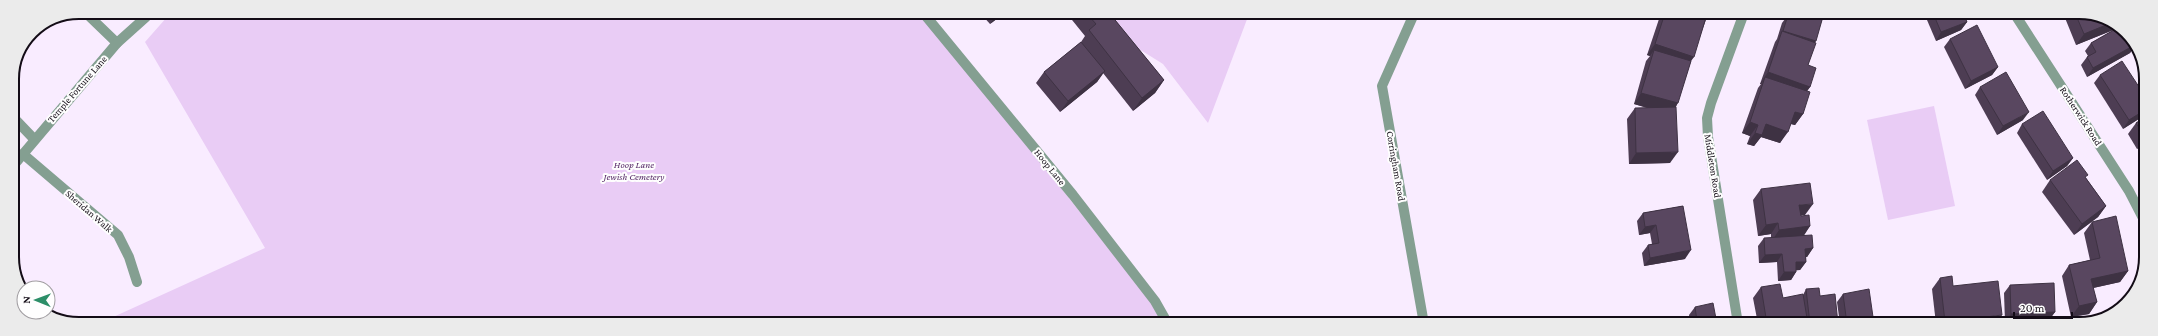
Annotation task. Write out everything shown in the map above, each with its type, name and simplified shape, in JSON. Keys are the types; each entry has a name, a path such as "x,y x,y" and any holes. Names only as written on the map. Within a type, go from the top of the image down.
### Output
{"street":[{"path":"92,19 117,43"},
{"name":"Temple Fortune Lane","path":"19,159 34,139 117,43 144,19"},
{"name":"Hoop Lane","path":"928,19 1073,195 1155,301 1164,317"},
{"name":"Corringham Road","path":"1412,19 1382,86 1423,317"},
{"name":"Middleton Road","path":"1737,317 1708,137 1707,118 1742,19"},
{"name":"Rotherwick Road","path":"2018,19 2129,191 2139,210"},
{"path":"19,123 34,139"},
{"name":"Sheridan Walk","path":"23,154 118,235 129,257 137,282"}],"green space":[{"name":"Hoop Lane Jewish Cemetery","path":"165,19 928,19 1162,317 113,317 265,248 145,42"},
{"path":"1114,19 1247,19 1208,123 1163,64 1139,49"},
{"path":"1934,106 1955,206 1888,220 1867,120"}],"building":[{"path":"1092,19 1114,19 1164,80 1142,98 1089,30 1096,24"},
{"path":"1663,19 1705,19 1694,57 1655,44"},
{"path":"1787,19 1822,19 1816,41 1783,31"},
{"path":"1936,19 1966,19 1967,22 1941,32"},
{"path":"2078,19 2099,22 2106,25 2084,34"},
{"path":"1977,25 1998,67 1971,81 1950,39"},
{"path":"2114,30 2127,42 2130,48 2093,68 2087,57 2096,52 2091,43"},
{"path":"1782,31 1816,43 1808,65 1816,68 1810,87 1768,72"},
{"path":"1081,42 1105,71 1068,101 1044,72"},
{"path":"1654,50 1691,61 1678,103 1641,93"},
{"path":"2122,61 2139,87 2139,114 2129,120 2100,75"},
{"path":"2006,72 2029,112 2003,126 1980,87"},
{"path":"1765,77 1810,92 1803,114 1795,112 1788,132 1766,124 1762,135 1755,133 1758,125 1750,122"},
{"path":"1676,107 1678,152 1636,153 1635,108"},
{"path":"2043,111 2073,158 2053,171 2022,124"},
{"path":"2139,121 2139,128 2136,123"},
{"path":"2077,160 2088,175 2085,177 2106,206 2082,224 2050,180"},
{"path":"1810,183 1813,204 1799,205 1801,216 1809,215 1810,226 1779,230 1778,223 1766,225 1761,189"},
{"path":"1683,206 1691,250 1650,258 1648,245 1659,243 1656,225 1645,227 1643,213"},
{"path":"2116,216 2128,271 2091,279 2097,302 2079,306 2069,265 2100,258 2092,222"},
{"path":"1812,235 1813,248 1805,249 1806,262 1796,262 1796,272 1784,272 1782,254 1765,255 1764,238"},
{"path":"1952,276 1953,286 1998,281 2002,315 1986,317 1944,317 1940,278"},
{"path":"2054,283 2055,312 2011,314 2010,285"},
{"path":"1780,284 1783,298 1803,294 1807,317 1766,317 1761,287"},
{"path":"1819,288 1820,296 1835,294 1837,317 1809,317 1806,289"},
{"path":"1869,289 1873,317 1846,317 1843,294"},
{"path":"1713,303 1716,317 1696,317 1695,307"}]}
